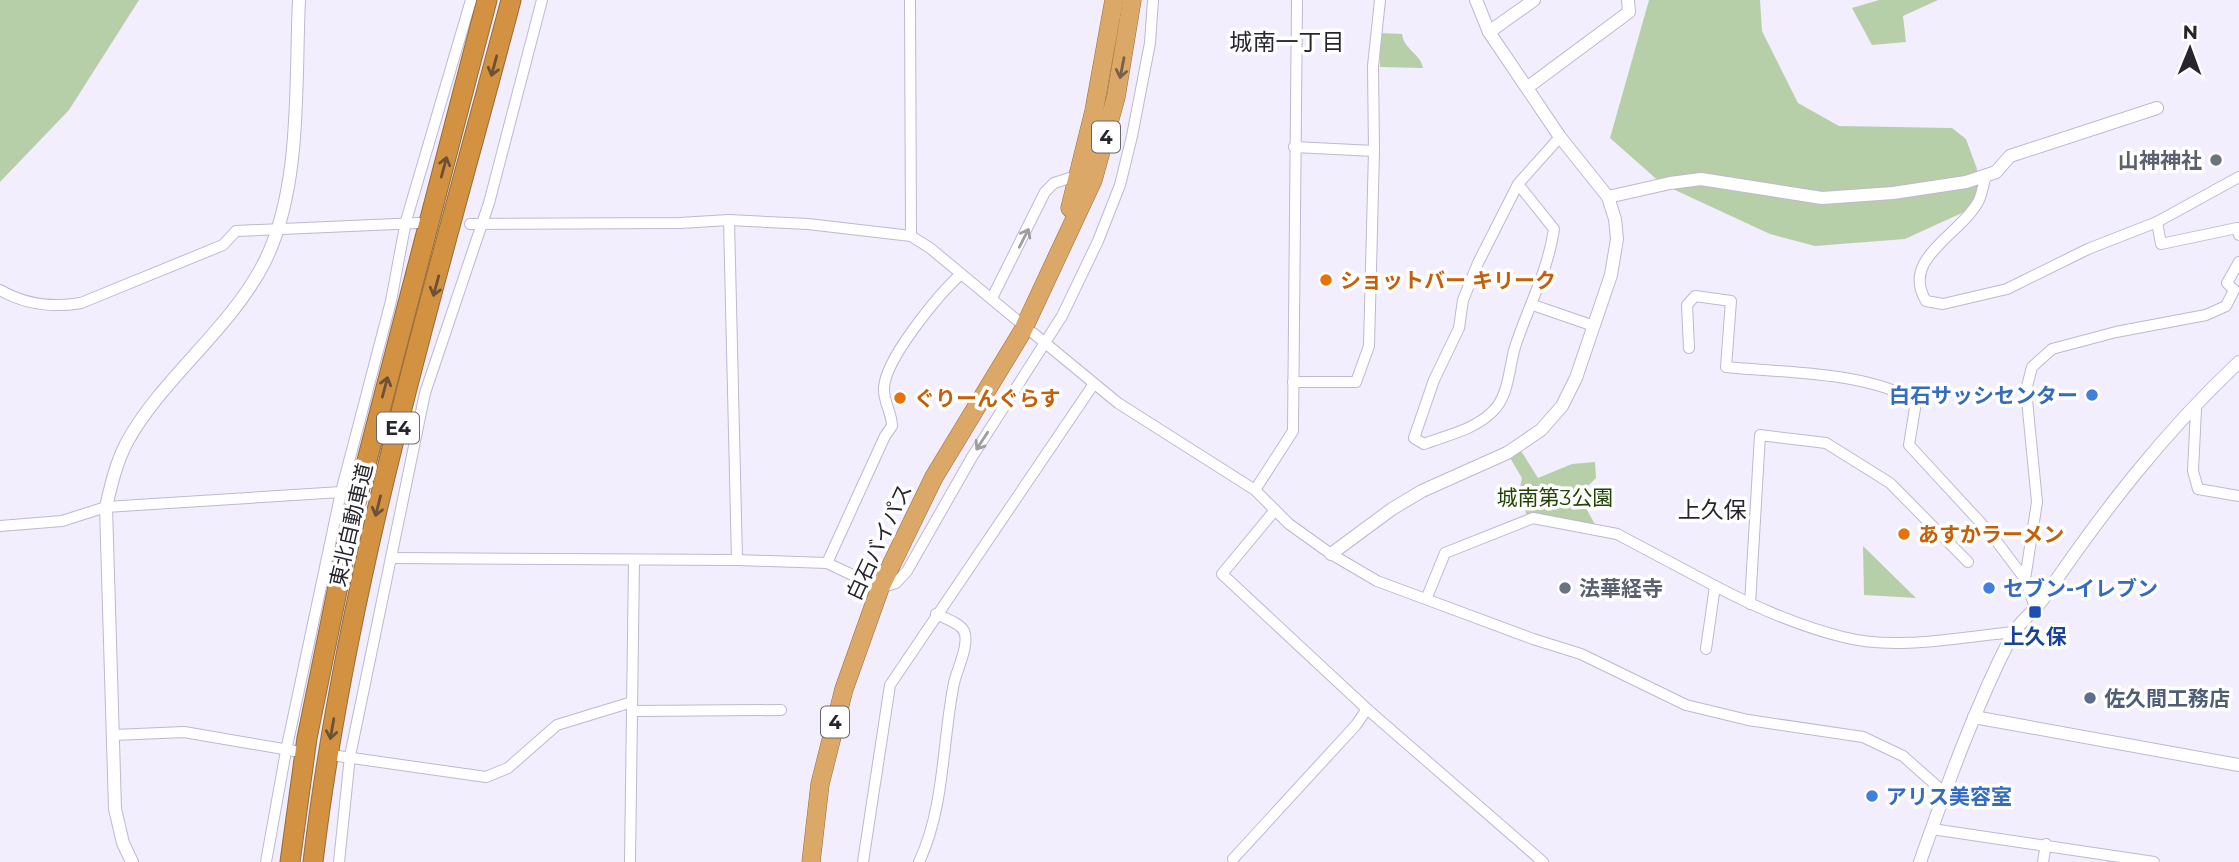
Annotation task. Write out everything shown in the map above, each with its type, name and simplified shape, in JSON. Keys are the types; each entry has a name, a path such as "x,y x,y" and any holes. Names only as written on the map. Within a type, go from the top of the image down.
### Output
{"highway":[{"name":"東北自動車道","path":"290,862 319,673 352,518 487,0"},
{"name":"東北自動車道","path":"313,862 330,741 365,559 511,0"},
{"name":"白石バイパス","path":"1053,265 1080,174 1114,0"},
{"name":"白石バイパス","path":"811,862 820,784 844,689 880,588 934,477 1022,332 1093,180 1126,48 1132,0"}],"street":[{"path":"132,862 123,843 115,809 106,508 116,468 128,441 231,312 264,264 280,227 290,173 299,0"},
{"path":"266,862 341,492 391,302 405,221 471,0"},
{"path":"339,862 351,756 425,393 542,0"},
{"path":"911,0 911,236"},
{"path":"391,558 827,563 880,588 896,583 907,571 972,457 1046,343 1098,241 1120,185 1150,43 1153,0"},
{"path":"1255,491 1293,432 1297,0"},
{"path":"1293,382 1356,382 1369,346 1374,151 1373,66 1380,0"},
{"path":"1331,555 1392,509 1422,491 1507,453 1541,430 1562,406 1576,378 1591,325 1611,275 1617,239 1615,219 1608,197 1560,137 1489,32 1476,0"},
{"path":"1528,87 1629,12 1628,0"},
{"path":"1489,32 1529,1"},
{"path":"1608,197 1701,179 1822,198 1933,189 1986,176 1996,172 2010,156 2157,108"},
{"path":"1518,184 1554,229 1551,250 1533,305 1495,410 1478,425 1424,444 1414,438 1434,380 1459,328 1463,300 1478,263 1518,184 1560,137"},
{"path":"1294,147 1374,151"},
{"path":"992,298 1045,192 1054,183 1080,174"},
{"path":"1986,176 1977,203 1933,251 1918,274 1919,290 1926,301 1942,304 2007,289 2088,249 2157,222 2239,177"},
{"path":"475,223 680,223 729,220 808,224 911,236 930,248 1018,321"},
{"path":"729,220 737,560"},
{"path":"0,290 31,303 56,307 81,303 223,245 236,231 405,221 418,223"},
{"path":"2157,222 2161,244 2238,230"},
{"path":"2025,579 2037,502 2026,390 2032,367 2053,349 2085,339 2206,315 2227,306 2237,290 2227,283 2239,262"},
{"path":"827,563 892,426 884,387 888,374 927,310 961,274"},
{"path":"1689,348 1687,305 1695,296 1731,301 1726,368 1848,380 1902,393 1916,402 1909,446 1991,534 2025,579 2036,610"},
{"path":"1533,305 1591,325"},
{"path":"1033,334 1093,385 1255,491 1331,555 1377,581 1581,654 1686,705 1748,720 1863,737 1903,756 1938,787 1944,797"},
{"path":"1920,862 1974,717 2014,632 2036,610 2134,472 2239,362"},
{"path":"863,862 890,685 1093,385"},
{"path":"2196,408 2193,471 2198,489 2239,496"},
{"path":"1749,604 1760,435 1826,443 1890,483 1968,562"},
{"path":"0,526 62,521 106,508 341,492"},
{"path":"1275,510 1222,574 1367,709 1542,862"},
{"path":"1427,597 1445,553 1533,518 1617,534 1749,604 1845,638 1913,642 2014,632"},
{"path":"630,862 634,559"},
{"path":"1706,649 1715,586"},
{"path":"919,862 937,803 954,681 965,639 964,630 959,625 936,614"},
{"path":"338,756 447,772 494,775 508,768 557,725 632,706 781,710"},
{"path":"1233,859 1356,725 1367,709"},
{"path":"1974,717 2239,765"},
{"path":"114,735 184,732 290,751"},
{"path":"1931,829 2154,862"},
{"path":"2043,862 2046,844"}],"green space":[{"path":"0,0 139,0 69,110 0,182"},
{"path":"1649,0 1760,0 1762,31 1798,103 1839,126 1952,128 1966,139 1977,169 1977,206 1905,239 1815,246 1770,234 1662,184 1610,138"},
{"path":"1879,0 1938,0 1903,16 1906,42 1872,45 1852,8"},
{"path":"1380,33 1402,34 1423,68 1380,67"},
{"name":"城南第3公園","path":"1518,446 1538,478 1572,464 1595,462 1596,478 1579,495 1598,530 1527,518 1520,487 1522,478 1507,453"},
{"path":"1863,546 1916,598 1864,595"}],"place":[{"name":"山神神社","path":"2216,160"},
{"name":"ショットバー キリーク","path":"1326,280"},
{"name":"白石サッシセンター","path":"2092,395"},
{"name":"ぐりーんぐらす","path":"900,398"},
{"name":"あすかラーメン","path":"1904,534"},
{"name":"法華経寺","path":"1565,588"},
{"name":"セブン-イレブン","path":"1989,588"},
{"name":"上久保","path":"2035,612"},
{"name":"佐久間工務店","path":"2090,698"},
{"name":"アリス美容室","path":"1872,796"}],"district":[{"name":"城南一丁目","path":"1287,42"},
{"name":"上久保","path":"1712,510"}]}
